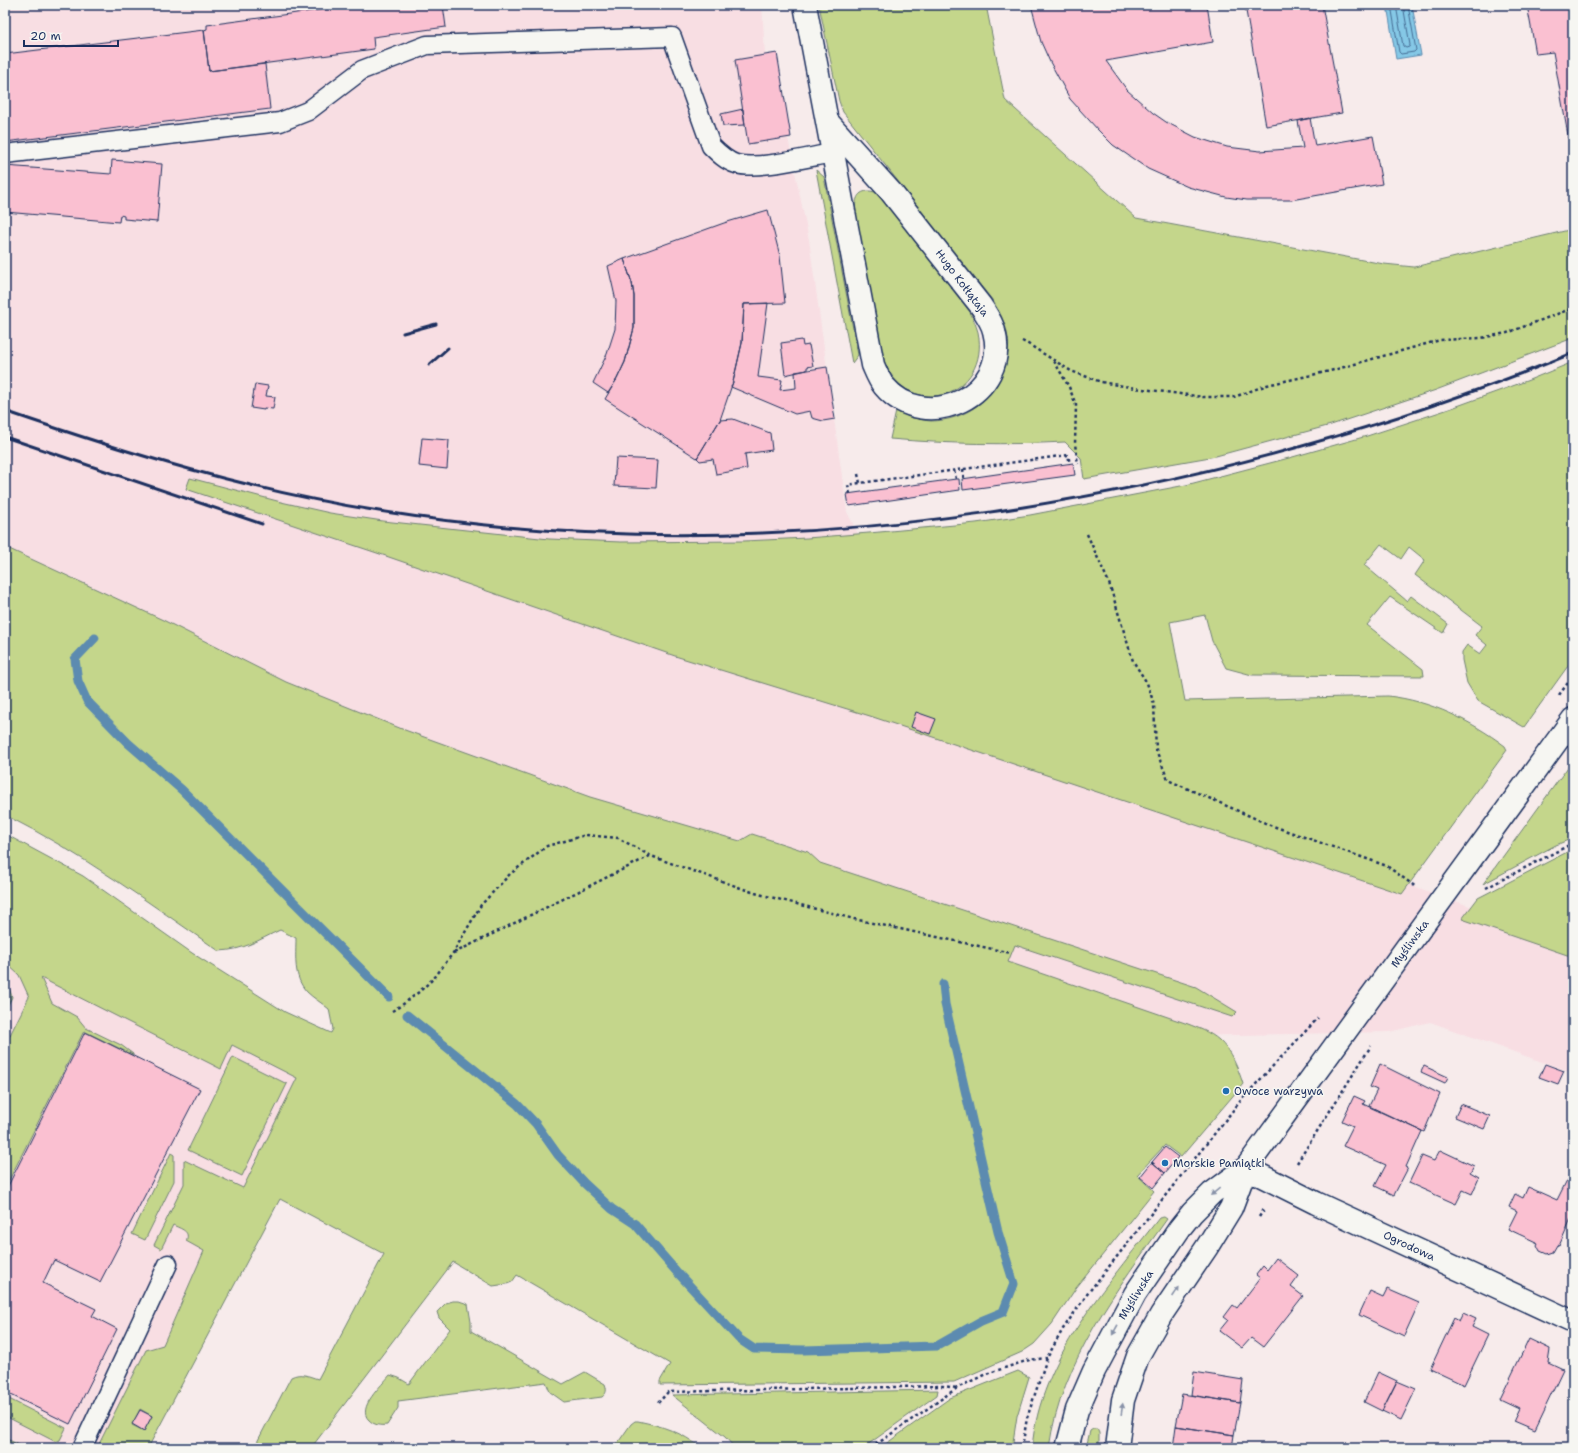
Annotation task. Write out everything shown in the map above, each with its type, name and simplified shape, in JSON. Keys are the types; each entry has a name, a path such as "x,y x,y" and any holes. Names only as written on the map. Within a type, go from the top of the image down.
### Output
{"street":[{"name":"Hugo Kołłątaja","path":"805,5 870,352 875,370 884,386 901,400 911,405 943,408 965,400 982,386 990,373 996,349 994,330 990,320 981,306 891,192 828,122"},
{"name":"Myśliwska","path":"1117,1448 1123,1400 1138,1356 1161,1314 1231,1208 1246,1168 1573,719"},
{"name":"Myśliwska","path":"1067,1448 1077,1410 1094,1370 1135,1294 1192,1213 1212,1193 1246,1168"},
{"name":"Ogrodowa","path":"1246,1168 1311,1201 1573,1322"}],"lane":[{"path":"5,154 280,122 308,112 362,70 427,45 672,37 711,146 722,156 735,164 753,166 833,153"},
{"path":"82,1448 168,1264"}],"path":[{"path":"994,330 1028,344 1071,371 1101,382 1203,397 1234,397 1267,385 1330,371 1440,340 1481,338 1507,333 1573,308"},
{"path":"1054,360 1069,387 1076,406 1075,444 1078,464"},
{"path":"850,494 848,485 954,470 1068,455 1070,464"},
{"path":"962,469 964,478"},
{"path":"954,470 956,479"},
{"path":"858,474 860,483"},
{"path":"1087,534 1109,583 1133,661 1147,683 1154,704 1153,724 1156,750 1168,780 1270,825 1387,866 1418,889"},
{"path":"392,1011 419,992 434,977 453,953 481,905 510,874 547,846 586,835 618,838 651,856 754,893 854,919 1012,953"},
{"path":"1480,890 1573,843"},
{"path":"453,953 651,856"},
{"path":"1022,1448 1026,1418 1048,1358 1063,1330 1088,1293 1242,1099 1321,1016"},
{"path":"871,1448 957,1388 986,1374 1029,1360 1048,1358"},
{"path":"658,1403 668,1392 935,1386 957,1388"}],"shaded area":[{"path":"5,5 762,5 765,55 777,53 791,137 788,138 809,240 847,512 872,561 1391,878 1573,943 1573,1073 1430,1022 1389,1032 1187,1036 5,582"},
{"path":"5,915 330,1078 135,1448 5,1448"}],"green space":[{"path":"819,5 986,5 1005,100 1136,218 1384,264 1414,267 1573,229 1573,338 1436,390 1331,425 1216,456 1084,479 1081,458 1065,442 978,444 890,439 896,411 922,420 943,420 966,412 986,398 1000,379 1007,356 1009,341 1006,328 993,301 843,112 839,101"},
{"path":"816,170 824,177 858,355 852,363"},
{"path":"862,192 875,192 882,199 970,312 978,332 979,354 972,372 961,385 945,394 928,396 911,392 896,380 884,361 855,210 858,196"},
{"path":"1573,362 1573,659 1524,727 1478,701 1467,683 1462,660 1462,652 1467,645 1480,654 1487,645 1475,635 1482,626 1415,575 1425,560 1409,547 1401,559 1381,544 1364,565 1407,601 1411,596 1448,624 1443,633 1390,597 1367,625 1423,669 1424,676 1252,675 1226,668 1212,641 1205,615 1170,622 1185,701 1388,696 1420,702 1450,713 1478,728 1505,746 1507,750 1402,894 870,716 675,656 383,555 186,489 190,478 281,502 330,513 383,521 549,539 621,542 744,541 869,533 976,523 1030,515 1186,485 1367,436 1449,409 1529,380"},
{"path":"5,547 163,620 286,682 402,729 590,797 740,841 752,834 808,852 820,863 1196,987 1237,1012 1232,1017 1015,945 1008,962 1208,1032 1219,1040 1227,1049 1243,1084 1181,1157 1165,1145 1137,1175 1154,1191 1076,1288 1052,1324 1034,1344 1022,1352 954,1382 660,1385 660,1381 670,1364 517,1275 512,1282 493,1286 453,1262 311,1448 254,1448 291,1377 301,1375 318,1379 384,1254 280,1199 148,1448 97,1448 146,1350 163,1345 204,1251 186,1241 186,1233 182,1229 173,1225 161,1249 154,1245 184,1184 184,1160 243,1188 297,1078 232,1045 221,1069 41,978 52,1003 77,1017 86,1028 121,1045 133,1055 84,1031 5,1188 5,1045 29,997 19,975 5,962 5,834 83,876 192,953 285,1012 331,1033 333,1029 329,1009 307,992 299,980 296,966 296,938 280,930 244,947 219,951 88,862 5,815","holes":["140,1409 152,1416 144,1431 132,1425"]},
{"path":"1573,760 1573,838 1556,845 1483,884"},
{"path":"1573,849 1573,957 1462,919 1478,898"},
{"path":"6,978 12,997 5,1011 5,995 9,988 5,986"},
{"path":"233,1057 287,1084 242,1176 188,1150"},
{"path":"171,1153 174,1155 174,1181 145,1240 132,1234"},
{"path":"1164,1217 1167,1219 1111,1299 1079,1356 1066,1385 1056,1416 1049,1448 1032,1448 1038,1415 1048,1384 1062,1354 1079,1325 1118,1270 1159,1218"},
{"path":"453,1301 468,1304 471,1331 563,1384 585,1372 605,1384 606,1393 602,1397 564,1402 550,1392 546,1382 398,1401 398,1408 387,1425 377,1425 371,1422 366,1415 366,1409 376,1390 390,1375 409,1384 450,1329 439,1318 437,1312 446,1303"},
{"path":"1018,1371 1029,1377 1017,1416 1012,1448 880,1448 950,1398"},
{"path":"938,1390 937,1395 863,1448 735,1448 725,1437 672,1395"},
{"path":"5,1397 66,1428 60,1440 56,1442 5,1416"},
{"path":"635,1421 671,1430 694,1442 701,1448 591,1448 617,1444 631,1424"},
{"path":"1097,1429 1099,1433 1099,1448 1086,1448 1090,1431"},
{"path":"5,1438 25,1448 5,1448"}],"water":[{"path":"1387,5 1412,5 1421,55 1396,59"}],"building":[{"path":"357,5 443,5 446,27 373,37 374,49 209,71 204,30 207,29 207,25"},
{"path":"1031,5 1207,5 1213,42 1106,61 1127,90 1153,113 1166,122 1195,137 1227,147 1260,151 1303,148 1298,121 1310,118 1315,146 1373,136 1382,184 1291,200 1247,200 1226,197 1188,187 1148,169 1113,145 1070,99 1041,42"},
{"path":"1245,5 1322,5 1342,113 1266,126"},
{"path":"1527,5 1573,5 1573,151 1571,152 1553,52 1536,54"},
{"path":"204,30 209,71 265,64 270,109 5,142 5,54"},
{"path":"777,53 791,137 748,144 735,60"},
{"path":"743,109 745,125 723,126 721,114"},
{"path":"112,160 162,164 157,222 124,219 124,216 120,215 119,222 5,212 5,166 111,174"},
{"path":"768,210 780,256 785,303 744,304 742,343 733,382 720,420 697,458 605,399 625,362 634,328 634,296 632,283 624,259 724,223"},
{"path":"624,259 632,283 634,296 634,328 625,362 608,393 593,383 607,354 615,329 616,301 608,266"},
{"path":"768,303 758,377 782,380 780,390 796,388 795,372 827,367 835,419 823,421 812,418 810,411 795,414 731,387 742,343 744,304"},
{"path":"802,340 803,346 809,345 813,366 807,367 807,370 785,375 781,343"},
{"path":"255,384 268,386 266,396 275,397 273,409 264,408 264,410 251,408"},
{"path":"733,419 770,433 772,450 745,454 747,469 716,474 713,459 700,461 697,458 720,420"},
{"path":"422,438 449,440 447,469 419,466"},
{"path":"616,458 658,460 656,488 614,486"},
{"path":"1073,463 1075,475 963,490 962,479"},
{"path":"959,479 960,490 849,506 847,494"},
{"path":"916,712 936,719 930,734 911,727"},
{"path":"85,1032 200,1089 100,1282 54,1260 43,1283 96,1309 92,1316 117,1329 70,1424 5,1392 5,1192"},
{"path":"1380,1064 1440,1094 1424,1132 1369,1106 1377,1090 1370,1087"},
{"path":"1545,1064 1564,1071 1558,1084 1539,1077"},
{"path":"1424,1066 1448,1077 1445,1083 1421,1072"},
{"path":"1354,1096 1365,1101 1363,1104 1422,1131 1406,1167 1408,1168 1394,1195 1375,1186 1386,1165 1343,1146 1353,1126 1342,1121"},
{"path":"1461,1104 1490,1116 1484,1129 1455,1117"},
{"path":"1165,1147 1178,1157 1165,1173 1152,1162"},
{"path":"1440,1150 1474,1166 1470,1173 1479,1178 1472,1194 1463,1190 1456,1204 1409,1183 1422,1156 1434,1161"},
{"path":"1152,1162 1165,1173 1153,1188 1140,1177"},
{"path":"1568,1178 1573,1181 1573,1214 1559,1246 1557,1245 1553,1252 1547,1254 1540,1251 1537,1245 1538,1243 1508,1229 1517,1211 1509,1207 1515,1194 1523,1198 1528,1187 1557,1200"},
{"path":"1276,1258 1299,1276 1291,1287 1303,1296 1263,1347 1251,1338 1242,1348 1219,1331 1228,1320 1224,1317 1233,1305 1237,1308 1260,1278 1256,1275 1263,1266 1267,1270"},
{"path":"1387,1289 1419,1303 1404,1336 1359,1315 1370,1291 1383,1297"},
{"path":"1463,1313 1476,1319 1472,1327 1488,1335 1464,1385 1430,1369 1454,1318 1459,1321"},
{"path":"1529,1339 1550,1349 1548,1362 1563,1369 1534,1430 1513,1421 1519,1408 1500,1399"},
{"path":"1194,1372 1243,1380 1240,1403 1191,1395"},
{"path":"1378,1372 1397,1381 1382,1411 1364,1402"},
{"path":"1397,1381 1416,1389 1401,1420 1382,1411"},
{"path":"1182,1394 1240,1403 1234,1435 1176,1426"},
{"path":"140,1410 152,1416 144,1431 132,1424"},
{"path":"1176,1426 1234,1435 1232,1448 1173,1448"}],"waterway":[{"path":"95,638 75,659 78,681 87,701 128,743 182,790 389,997"},
{"path":"407,1015 517,1104 536,1124 558,1155 584,1183 612,1209 635,1224 739,1339 754,1349 804,1350 937,1346 981,1321 1003,1312 1014,1284 998,1232 945,1004 943,984"}],"railway":[{"path":"403,333 436,324"},
{"path":"429,365 448,348"},
{"path":"5,411 143,456 237,482 331,503 379,511 529,529 681,535 834,529 986,513 1137,486 1286,450 1432,406 1573,353"},
{"path":"5,437 262,524"}],"place":[{"name":"Owoce warzywa","path":"1226,1091"},
{"name":"Morskie Pamiątki","path":"1165,1163"}]}
